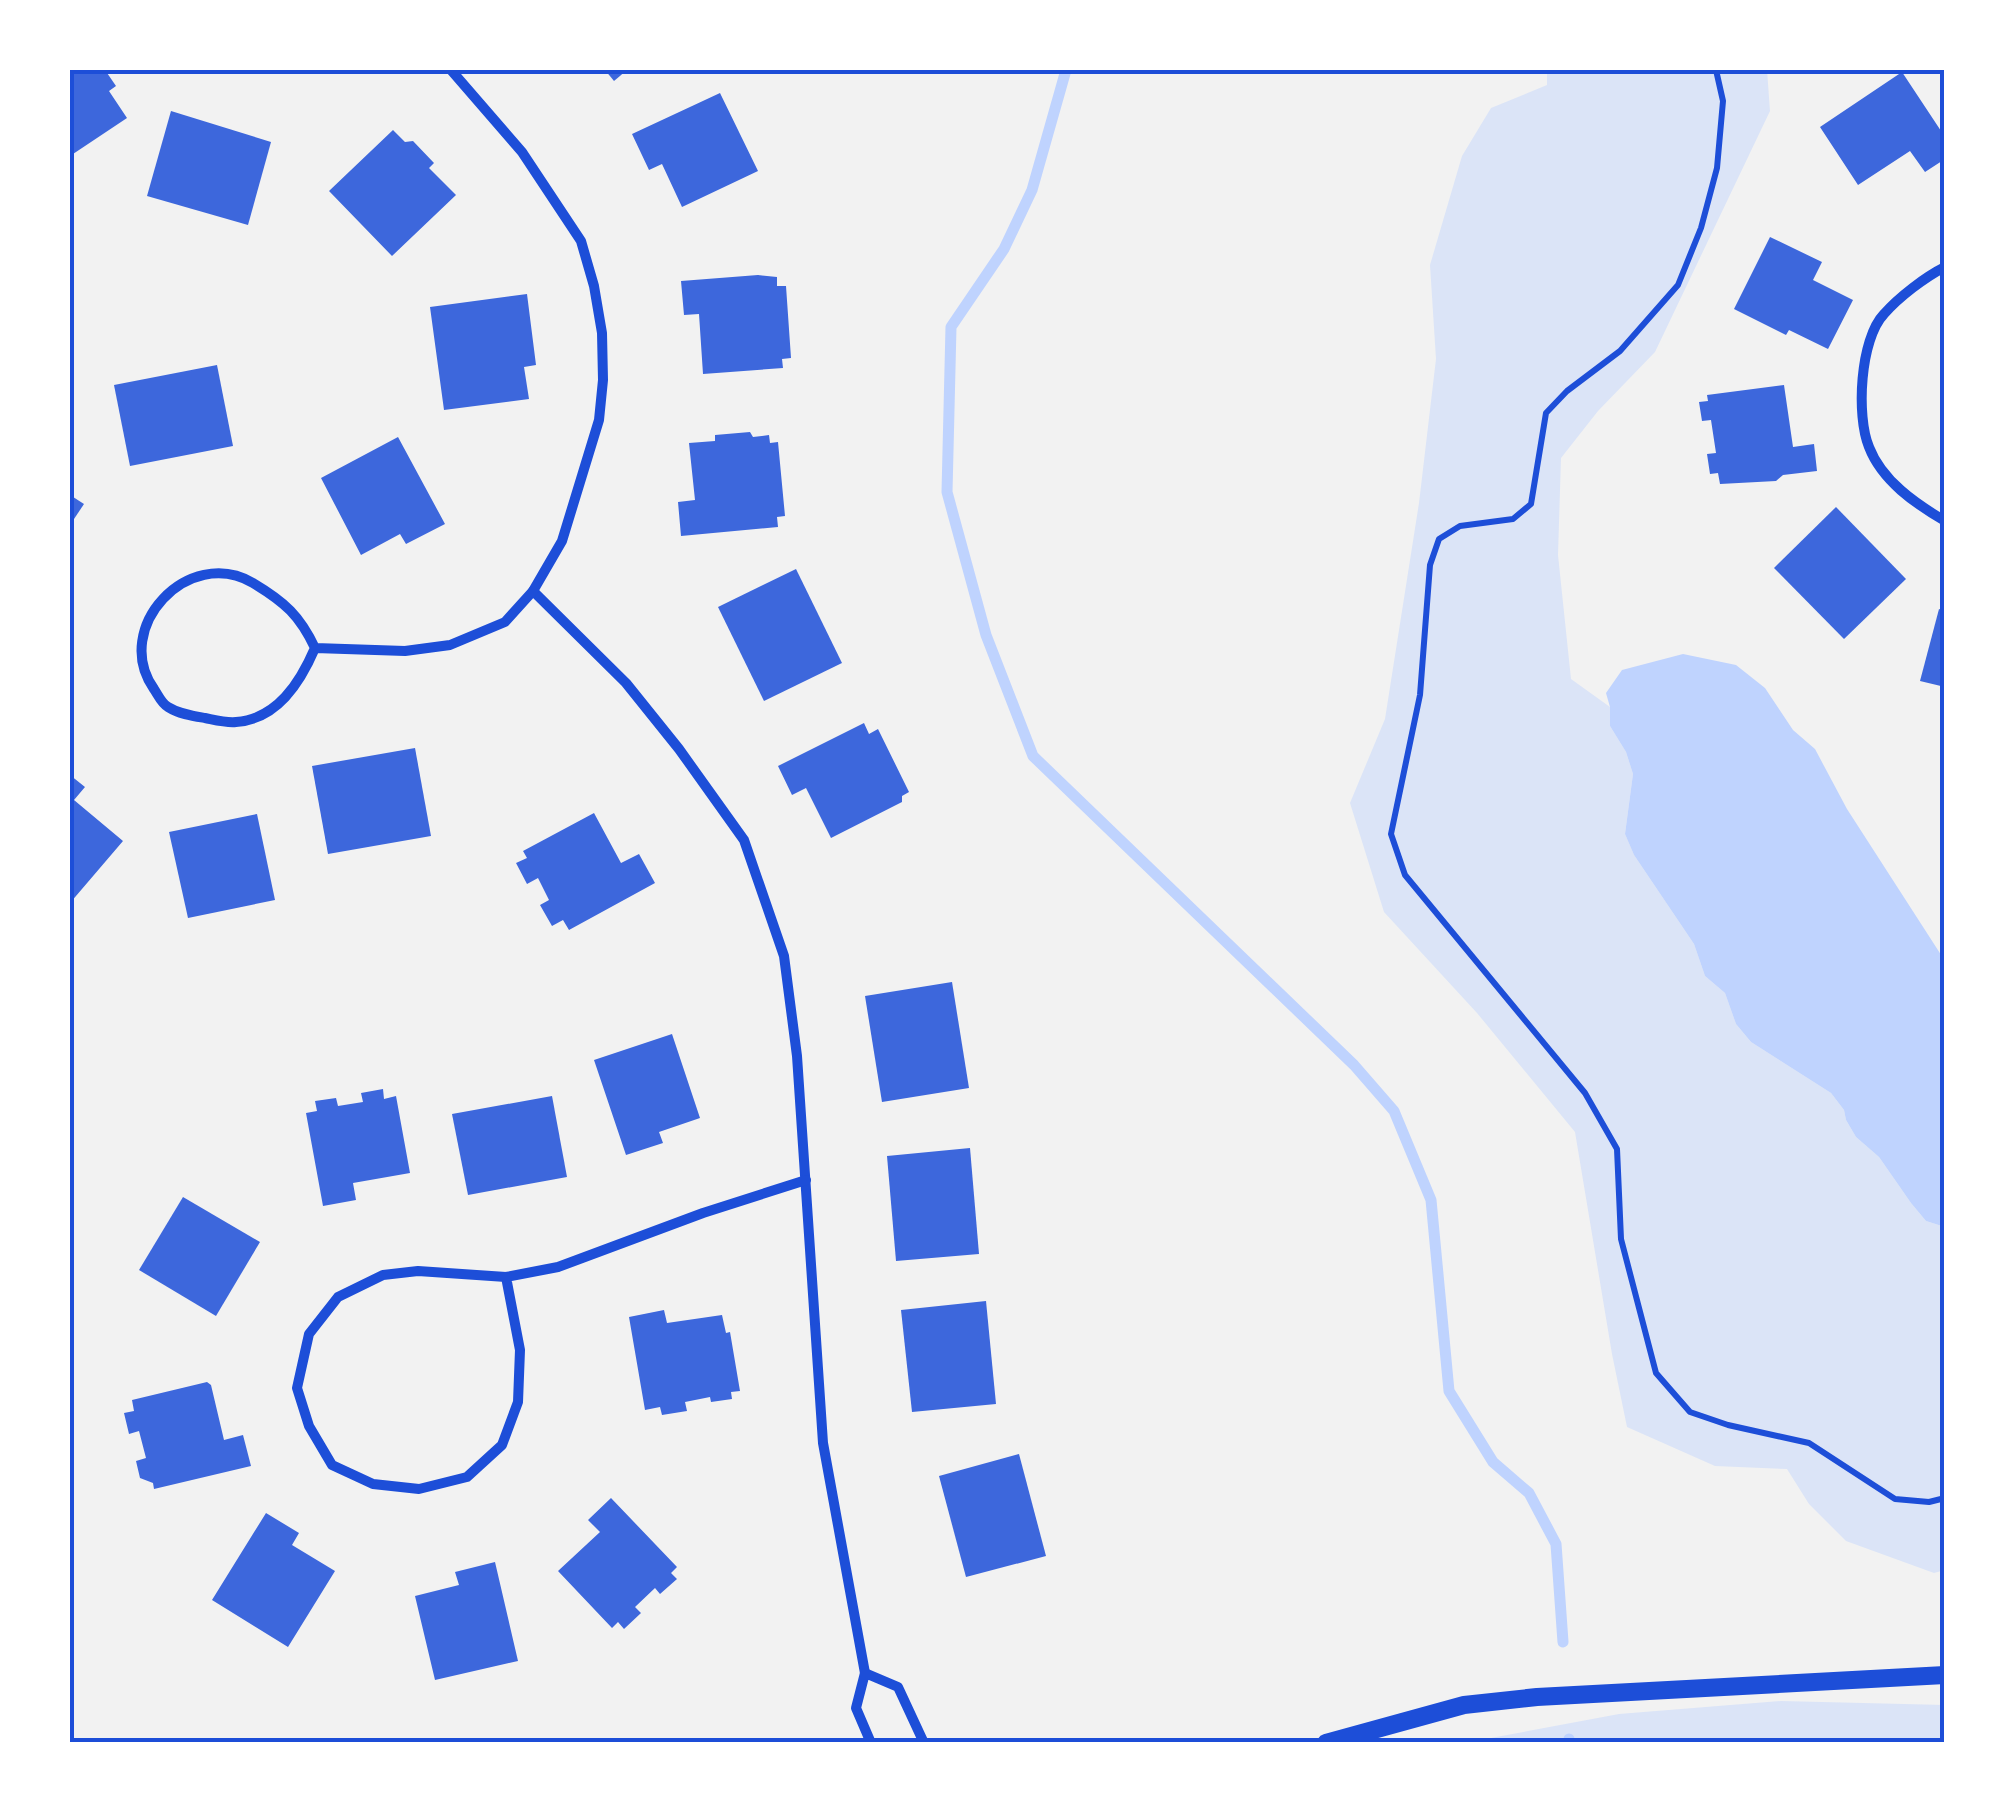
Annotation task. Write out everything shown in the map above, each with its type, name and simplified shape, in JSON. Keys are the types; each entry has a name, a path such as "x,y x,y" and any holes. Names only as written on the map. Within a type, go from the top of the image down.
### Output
{"street":[{"path":"316,648 405,651 450,645 505,622 533,591 562,541 599,420 602,364 597,302 581,241 522,152 451,70"},
{"path":"1945,267 1881,316 1862,380 1862,413 1869,448 1882,469 1912,501 1945,521"},
{"path":"208,572 241,576 273,595 301,620 316,648 306,670 262,718 232,722 190,715 166,706 146,678 140,642 153,611 176,585 208,572"},
{"path":"533,591 626,683 744,840 784,956 797,1056 823,1443 866,1674 856,1708 871,1743"},
{"path":"506,1278 520,1350 518,1402 502,1446 467,1477 420,1490 373,1484 332,1465 309,1426 298,1388 310,1334 338,1297 383,1275 418,1271 506,1278 558,1266 806,1180"},
{"path":"866,1674 898,1686 924,1743"},
{"path":"1326,1743 1464,1704 1945,1674"}],"path":[{"path":"1716,70 1723,100 1717,168 1701,228 1678,285 1620,351 1567,390 1546,413 1531,504 1513,519 1460,526 1439,539 1430,566 1420,695 1392,834 1405,875 1585,1093 1617,1150 1621,1239 1656,1373 1690,1412 1810,1443 1894,1499 1929,1502 1945,1498"}],"shaded area":[{"path":"1547,70 1767,70 1770,111 1655,352 1598,411 1561,458 1558,555 1571,679 1610,707 1610,726 1626,752 1633,774 1625,834 1634,855 1694,944 1705,976 1725,993 1736,1024 1751,1042 1831,1093 1856,1137 1879,1157 1926,1221 1945,1227 1945,1570 1934,1573 1846,1541 1809,1504 1787,1469 1715,1466 1627,1427 1575,1132 1477,1013 1384,912 1350,803 1385,719 1419,503 1436,359 1430,265 1462,156 1491,108 1547,85"},
{"path":"1781,1701 1945,1705 1945,1743 1464,1743 1619,1714"}],"water":[{"path":"1683,654 1736,665 1765,688 1793,730 1815,749 1847,809 1945,961 1945,1227 1926,1221 1879,1157 1856,1137 1831,1093 1751,1042 1736,1024 1725,993 1705,976 1694,944 1634,855 1625,834 1633,774 1626,752 1610,726 1606,693 1622,670"}],"building":[{"path":"70,70 105,70 116,86 109,91 127,118 70,156"},
{"path":"605,70 627,70 614,81"},
{"path":"1902,72 1945,137 1945,159 1925,172 1910,151 1858,185 1820,127"},
{"path":"720,93 758,171 682,207 662,164 649,170 632,134"},
{"path":"171,111 271,142 248,225 147,196"},
{"path":"393,130 405,142 413,141 434,163 429,168 456,195 392,256 329,191"},
{"path":"1770,237 1822,262 1813,280 1853,300 1828,349 1789,330 1786,335 1734,309"},
{"path":"777,277 777,286 786,286 791,358 782,359 783,368 703,374 699,314 684,315 681,281"},
{"path":"527,294 536,365 524,367 529,399 444,410 430,307"},
{"path":"217,365 233,446 130,466 114,385"},
{"path":"1784,385 1793,447 1814,444 1817,471 1783,475 1776,481 1720,484 1718,473 1710,474 1707,454 1716,453 1711,420 1702,421 1699,402 1708,401 1707,395"},
{"path":"750,432 753,437 769,435 770,443 778,442 785,516 777,517 778,527 681,536 678,502 695,500 689,443 715,441 715,435"},
{"path":"398,437 445,524 406,544 400,534 361,555 321,478"},
{"path":"70,495 84,504 70,525"},
{"path":"1836,507 1906,579 1844,639 1774,568"},
{"path":"796,569 842,663 764,701 718,607"},
{"path":"1939,609 1945,611 1945,687 1920,681"},
{"path":"864,723 869,734 878,729 909,792 902,796 902,802 831,838 806,788 792,795 778,766"},
{"path":"415,748 431,836 328,854 312,766"},
{"path":"70,775 85,787 74,800 123,841 70,903"},
{"path":"594,813 621,863 639,854 655,883 569,930 563,920 552,926 540,905 549,900 538,878 527,884 516,863 527,858 523,851"},
{"path":"257,814 275,900 188,918 169,832"},
{"path":"952,982 969,1088 882,1102 865,996"},
{"path":"672,1034 700,1118 659,1132 663,1143 626,1155 594,1060"},
{"path":"383,1089 384,1099 396,1096 410,1173 353,1183 356,1200 323,1206 306,1113 317,1111 315,1101 336,1098 338,1106 363,1102 361,1093"},
{"path":"552,1096 567,1177 468,1195 452,1114"},
{"path":"970,1148 979,1254 896,1261 887,1156"},
{"path":"183,1197 260,1242 216,1316 139,1270"},
{"path":"986,1301 996,1404 912,1412 901,1310"},
{"path":"664,1310 667,1323 722,1315 726,1333 730,1332 740,1391 731,1392 732,1399 711,1402 710,1397 685,1402 687,1411 662,1415 660,1407 645,1410 629,1317"},
{"path":"207,1382 224,1440 243,1435 251,1466 154,1489 153,1483 140,1478 136,1461 146,1458 139,1431 129,1434 124,1413 134,1411 132,1400"},
{"path":"1019,1454 1046,1556 966,1577 939,1476"},
{"path":"611,1498 677,1567 671,1573 677,1579 660,1594 655,1588 635,1607 641,1613 624,1629 618,1622 612,1628 558,1571 600,1532 588,1520"},
{"path":"266,1513 299,1533 292,1545 335,1571 288,1647 212,1600"},
{"path":"495,1562 518,1661 435,1680 415,1596 459,1585 455,1572"}],"waterway":[{"path":"1066,70 1032,190 1004,249 951,327 947,492 986,635 1033,756 1354,1065 1394,1111 1431,1200 1449,1391 1493,1462 1529,1493 1556,1544 1563,1642"}]}
